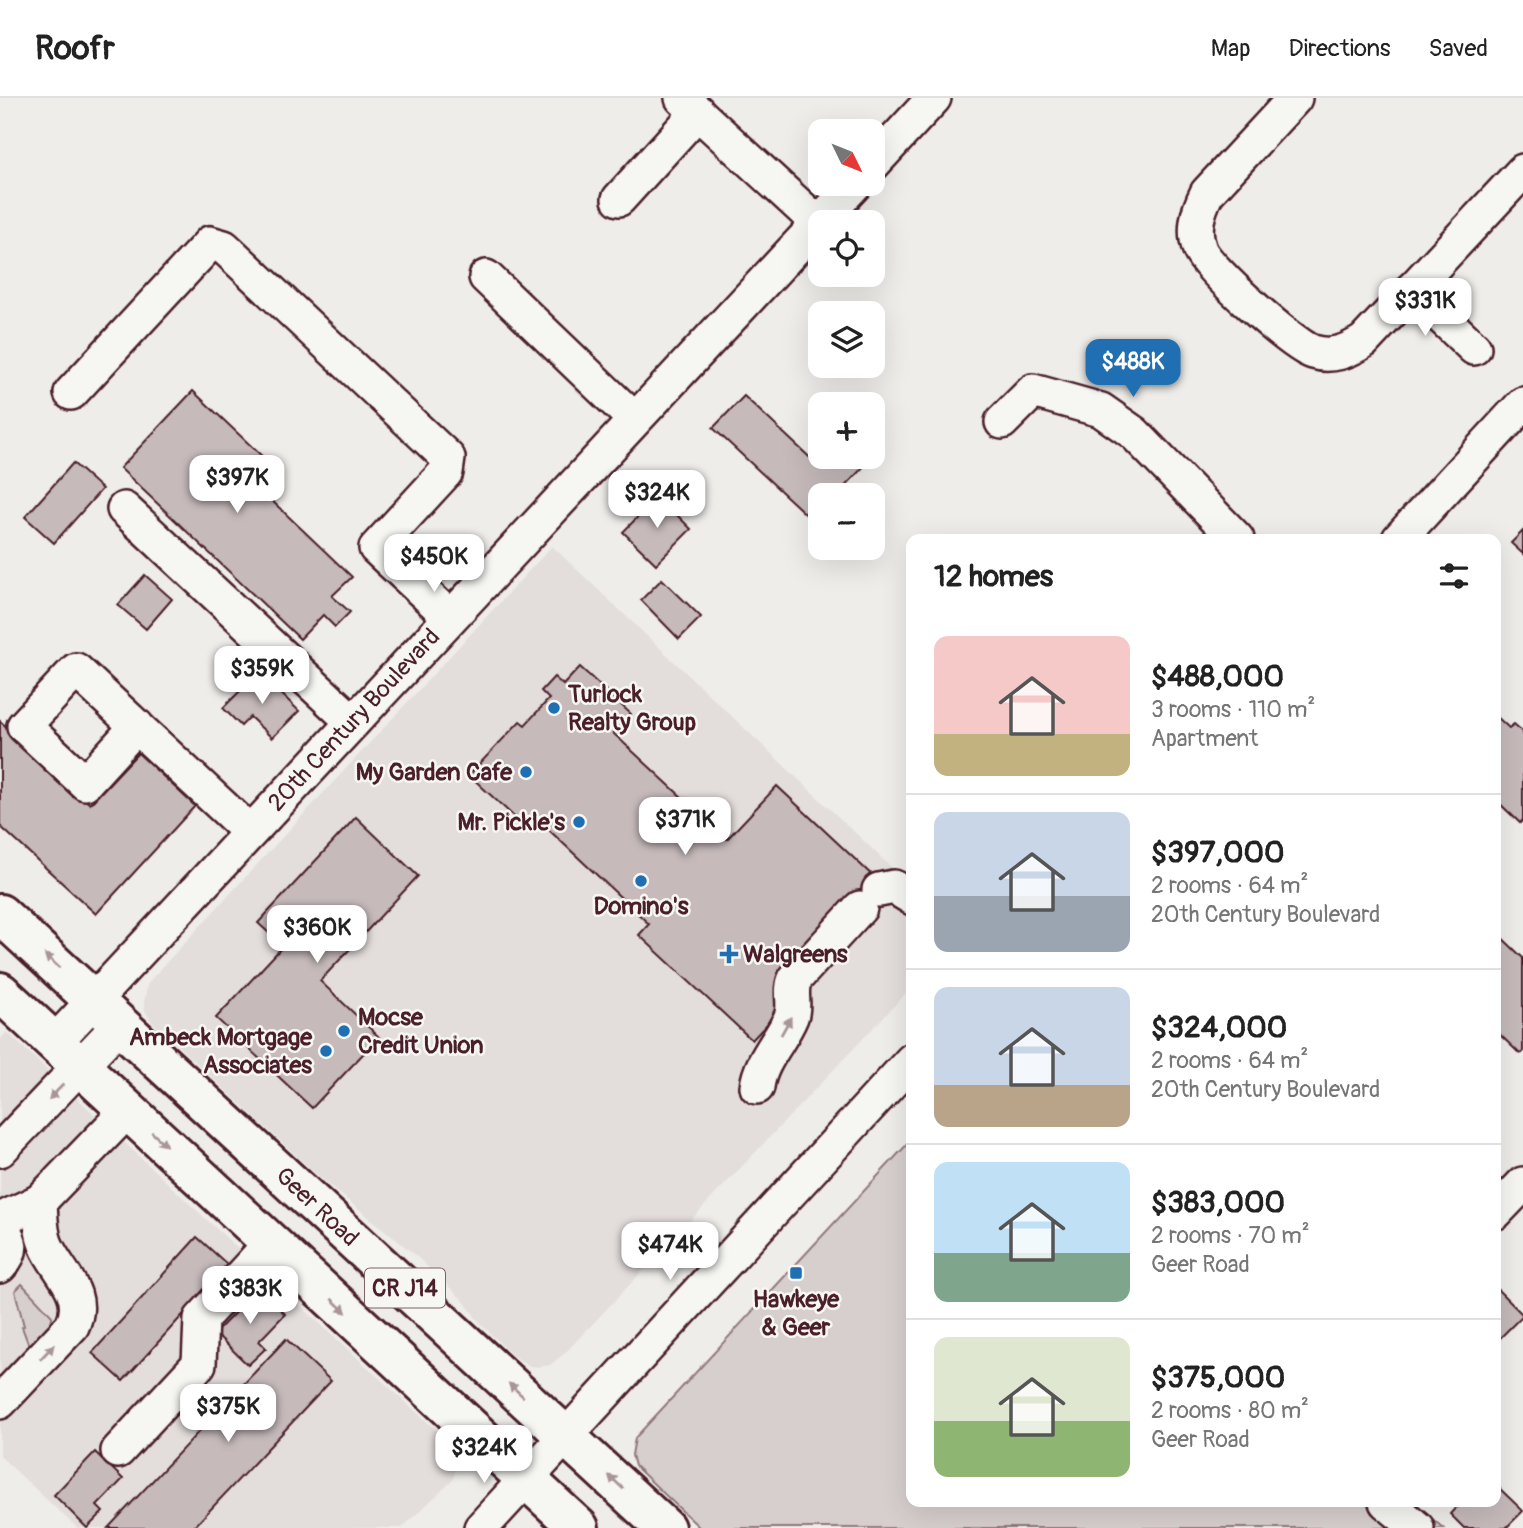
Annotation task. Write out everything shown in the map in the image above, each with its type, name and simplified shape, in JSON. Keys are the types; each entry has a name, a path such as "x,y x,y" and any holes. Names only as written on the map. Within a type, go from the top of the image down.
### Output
{"main road":[{"name":"Geer Road","path":"0,914 664,1528"},
{"name":"CR J14","path":"0,992 579,1528"}],"street":[{"path":"886,150 934,98"},
{"path":"1295,98 1206,193 1198,212 1196,231 1201,251 1213,268 1295,343 1312,352 1331,355 1349,351 1364,341 1523,170"},
{"path":"619,199 690,105 808,214"},
{"name":"20th Century Boulevard","path":"830,210 844,196"},
{"name":"20th Century Boulevard","path":"0,1150 68,1054 107,1012 250,831 808,234"},
{"path":"71,393 210,243 224,247 448,458 446,472 376,548 450,617"},
{"path":"486,277 634,419"},
{"path":"1412,289 1474,348"},
{"path":"1002,422 1033,391 1101,410 1134,433 1232,534"},
{"path":"1404,534 1523,404"},
{"path":"124,509 353,722"},
{"path":"137,726 250,831"},
{"path":"757,1087 758,1074 792,1014 791,988 795,979 870,899 894,887 906,894"},
{"path":"481,1528 906,1066"},
{"path":"0,1266 10,1254 11,1245 0,1223 40,1201 128,1110"},
{"path":"1501,1207 1523,1184"},
{"path":"0,1402 72,1326 77,1313 76,1294 42,1236 40,1201"},
{"path":"118,1451 199,1364 201,1319 271,1243"},
{"path":"1392,1507 1417,1528"}],"shaded area":[{"path":"552,546 906,880 906,993 565,1353 550,1365 540,1367 530,1366 513,1356 479,1322 463,1300 414,1254 318,1176 151,1021 145,1011 144,1002 147,985"},
{"path":"7,1032 448,1441 455,1451 457,1463 453,1480 402,1528 77,1528 0,1456 0,1039"},
{"path":"906,1145 906,1507 1419,1507 1443,1528 700,1528 635,1466 632,1455 635,1438"},
{"path":"22,1284 52,1316 51,1326 31,1345 22,1327 24,1326 15,1291"}],"building":[{"path":"193,391 265,459 247,477 352,577 332,596 350,612 335,627 323,615 300,639 120,468"},
{"path":"744,396 808,456 808,469 861,469 848,483 808,483 808,516 713,428"},
{"path":"73,463 102,489 54,543 25,517"},
{"path":"658,496 691,529 656,564 623,532"},
{"path":"1523,531 1523,554 1511,543"},
{"path":"145,575 172,599 146,629 118,605"},
{"path":"662,579 701,617 679,639 641,600"},
{"path":"580,667 631,714 613,733 727,839 777,786 876,879 887,897 752,1040 639,935 649,924 534,816 524,826 469,775 520,721 525,725 549,699 541,691 554,677 563,685"},
{"path":"259,672 299,711 272,738 250,717 241,726 223,708"},
{"path":"0,721 90,804 138,753 195,806 96,914 0,826"},
{"path":"1501,721 1509,728 1514,724 1523,732 1523,820 1520,823 1501,805"},
{"path":"356,817 418,876 320,981 379,1037 312,1108 216,1018 283,946 258,923"},
{"path":"1501,937 1523,958 1523,1052 1520,1054 1501,1036"},
{"path":"197,1237 228,1265 123,1381 92,1353"},
{"path":"259,1288 285,1314 259,1341 266,1348 248,1365 215,1333"},
{"path":"1501,1293 1523,1315 1501,1337"},
{"path":"286,1339 331,1381 194,1527 196,1528 108,1528"},
{"path":"95,1452 123,1479 97,1506 103,1512 87,1528 54,1495"},
{"path":"1501,1490 1523,1511 1506,1528 1464,1528 1450,1514 1456,1507 1501,1507"}],"place":[{"name":"Turlock Realty Group","path":"554,708"},
{"name":"My Garden Cafe","path":"526,772"},
{"name":"Mr. Pickle's","path":"579,822"},
{"name":"Domino's","path":"641,881"},
{"name":"Walgreens","path":"729,954"},
{"name":"Mocse Credit Union","path":"344,1031"},
{"name":"Ambeck Mortgage Associates","path":"326,1051"},
{"name":"Hawkeye & Geer","path":"796,1273"}]}
